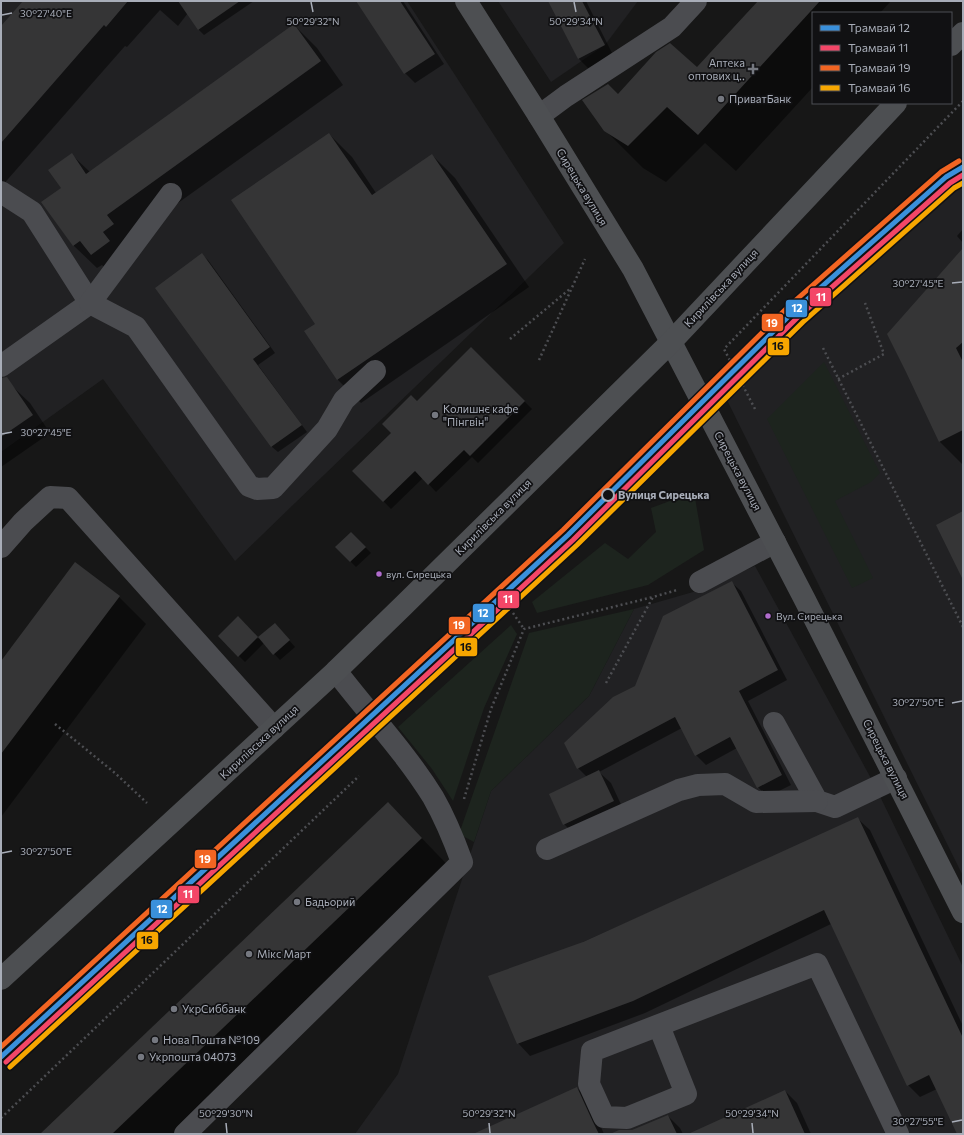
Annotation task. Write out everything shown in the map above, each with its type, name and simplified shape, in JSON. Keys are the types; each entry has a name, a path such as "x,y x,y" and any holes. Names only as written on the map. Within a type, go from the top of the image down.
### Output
{"main road":[{"name":"Сирецька вулиця","path":"466,1 633,269 775,542 963,912"},
{"path":"952,44 963,33"},
{"name":"Кирилівська вулиця","path":"1,979 336,671 671,342 895,104"}],"lane":[{"path":"539,116 566,96 672,27 696,1"},
{"path":"1,192 32,212 90,303 136,327 251,488 273,488 327,429 344,400 375,371"},
{"path":"1,366 90,303 171,194"},
{"path":"1,547 23,522 50,497 68,498 274,728"},
{"path":"700,582 775,542"},
{"path":"185,1134 462,862 453,836 434,799 419,776 336,671"},
{"path":"774,723 817,801"},
{"path":"547,849 679,790 698,785 725,784 756,802 817,801 835,807 896,778"},
{"path":"659,1026 686,1094 627,1118 604,1116 589,1084 592,1051 817,964 898,1134"}],"path":[{"path":"754,409 724,349 963,101"},
{"path":"539,360 585,260"},
{"path":"510,339 572,288"},
{"path":"838,379 884,354 865,303"},
{"path":"823,348 963,627"},
{"path":"582,534 588,537"},
{"path":"524,629 653,597 700,582"},
{"path":"606,683 653,597"},
{"path":"512,613 524,629"},
{"path":"453,836 491,710 524,629"},
{"path":"55,724 115,773 147,803"},
{"path":"1,1118 359,776"}],"shaded area":[{"path":"1,1 407,1 564,243 235,561 103,379 1,452"},
{"path":"498,1 638,1 605,45 551,82"},
{"path":"963,174 963,876 726,398 949,178"},
{"path":"824,362 880,473 871,482 835,501 873,578 852,588 767,419"},
{"path":"694,492 704,550 648,585 537,613 532,602 605,543 628,559 656,532 651,508"},
{"path":"755,566 873,782 963,967 963,1134 355,1134 398,1074 491,791 589,696 634,609 700,590"},
{"path":"634,609 589,696 491,791 474,842 459,834 529,633"},
{"path":"511,625 517,634 484,708 453,801 432,769 398,727"}],"building":[{"path":"23,1 128,1 106,27 104,25 1,143 1,26"},
{"path":"178,1 240,1 198,30"},
{"path":"356,1 400,1 435,54 404,74"},
{"path":"548,1 582,1 605,45 578,59"},
{"path":"758,1 820,1 698,135 667,107 628,146 604,131 582,100 608,84 618,94 656,52 670,43 697,67"},
{"path":"294,24 321,61 107,215 114,224 103,232 110,241 91,255 80,241 73,246 41,202 61,188 48,170 72,153 86,174"},
{"path":"329,133 372,195 432,154 507,264 337,380 304,331 315,324 231,200"},
{"path":"963,248 963,342 956,348 963,362 963,430 939,442 887,334"},
{"path":"202,253 270,347 253,359 302,425 271,447 155,288"},
{"path":"471,347 525,401 470,456 464,450 428,485 415,471 383,502 352,471 391,433 382,424 411,395 417,401"},
{"path":"7,377 33,415 1,437 1,378"},
{"path":"963,511 963,580 936,525"},
{"path":"351,532 366,547 350,562 335,547"},
{"path":"75,562 120,596 1,754 1,661"},
{"path":"732,581 778,670 739,691 782,775 757,788 730,737 695,756 675,717 577,769 564,743 613,697 635,686 663,616"},
{"path":"238,616 258,637 238,657 218,636"},
{"path":"275,623 290,640 273,655 258,637"},
{"path":"599,770 614,801 563,825 549,794"},
{"path":"388,802 422,838 112,1134 40,1134"},
{"path":"858,817 963,1038 963,1134 957,1134 929,1075 907,1086 824,910 633,1001 517,1044 488,976 583,942"},
{"path":"577,1087 599,1134 473,1134"},
{"path":"785,1090 805,1134 688,1134"},
{"path":"668,1115 677,1134 610,1134 619,1130 632,1130"}],"tram line":[{"name":"19","path":"1,1047 563,530 788,307 941,172 959,161"},
{"name":"12","path":"1,1057 568,535 793,312 946,177 963,167"},
{"name":"11","path":"6,1062 573,540 798,317 950,183 963,175"},
{"name":"16","path":"10,1067 577,545 803,322 954,188 963,183"}],"place":[{"name":"Аптека оптових ц‥","path":"753,69"},
{"name":"ПриватБанк","path":"721,99"},
{"name":"Колишнє кафе \"Пінгвін\"","path":"435,415"},
{"name":"Вулиця Сирецька","path":"608,495"},
{"name":"вул. Сирецька","path":"379,574"},
{"name":"Вул. Сирецька","path":"768,616"},
{"name":"Бадьорий","path":"297,902"},
{"name":"Мікс Март","path":"249,954"},
{"name":"УкрСиббанк","path":"174,1009"},
{"name":"Нова Пошта №109","path":"155,1040"},
{"name":"Укрпошта 04073","path":"141,1057"}]}
